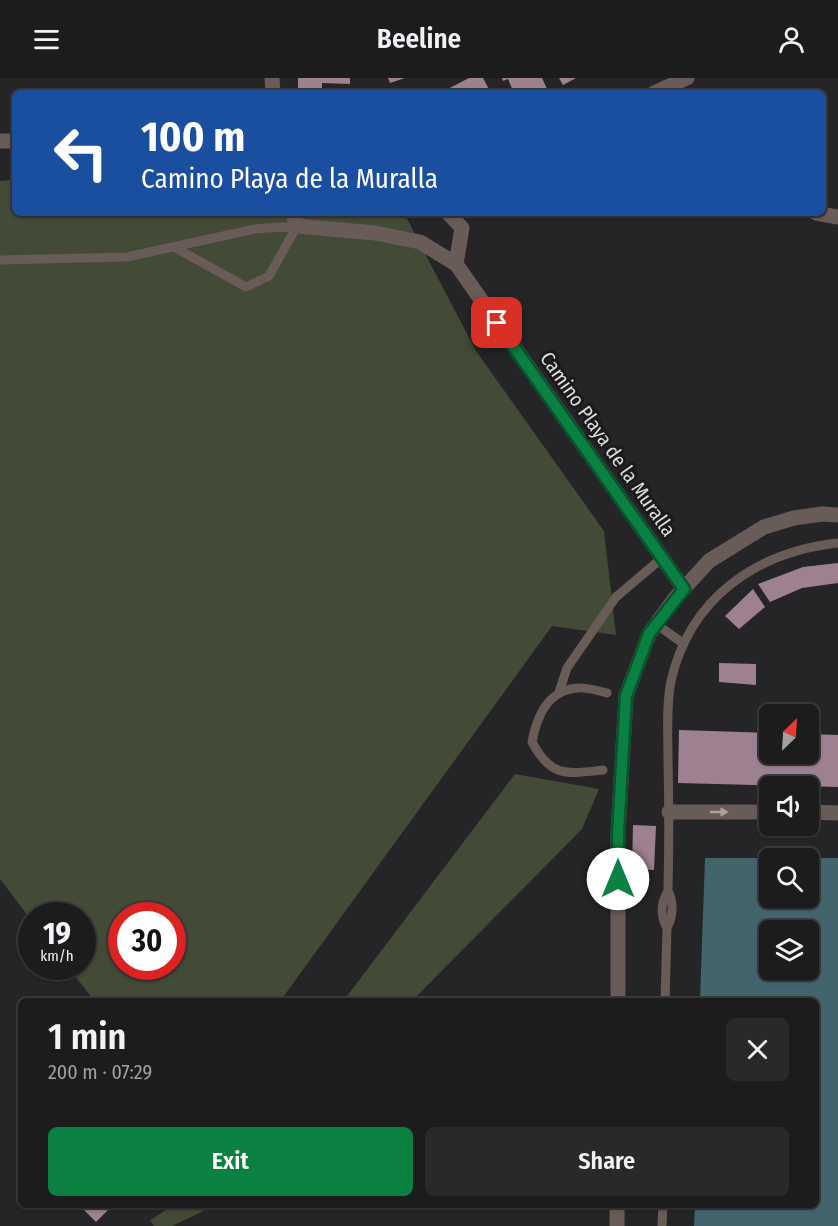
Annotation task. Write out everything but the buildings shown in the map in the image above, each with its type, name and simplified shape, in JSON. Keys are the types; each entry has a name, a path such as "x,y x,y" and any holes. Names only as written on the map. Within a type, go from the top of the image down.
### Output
{"street":[{"path":"661,90 687,78"},
{"path":"451,216 462,228 456,264"},
{"name":"Camino Playa de la Muralla","path":"295,220 420,242 456,264 684,589"},
{"path":"618,998 618,833 626,696 649,634 709,561 764,527 794,518 822,514 838,515"},
{"path":"669,812 759,812"},
{"path":"819,812 838,813"},
{"path":"617,1208 617,1226"}],"lane":[{"name":"Camino Playa de la Muralla","path":"0,260 127,257 295,220"},
{"path":"174,248 246,286 269,276 295,220"},
{"path":"665,998 667,928 662,918 662,900 668,891 668,720 671,682 684,644 698,619 718,594 742,575 764,562 809,546 838,543"},
{"path":"603,770 572,774 548,765 532,742 535,726 540,712 558,692 567,668 616,597 662,558"},
{"path":"656,624 684,644"},
{"path":"558,692 579,687 607,693"},
{"path":"663,1208 663,1226"}],"green space":[{"path":"12,180 12,216 406,216 476,351 604,531 616,635 552,626 282,998 92,998 78,980 96,980 96,902 18,903 0,879 0,181"},
{"path":"515,774 599,789 582,829 415,998 346,998"},
{"path":"169,1208 209,1208 172,1226 154,1226 150,1220"}],"water":[{"path":"705,858 759,858 759,908 819,908 819,858 838,858 838,1226 694,1226 695,1208 819,1208 819,998 700,998"}],"route":[{"path":"497,323 684,589 649,634 626,696 618,833 618,879"}]}
